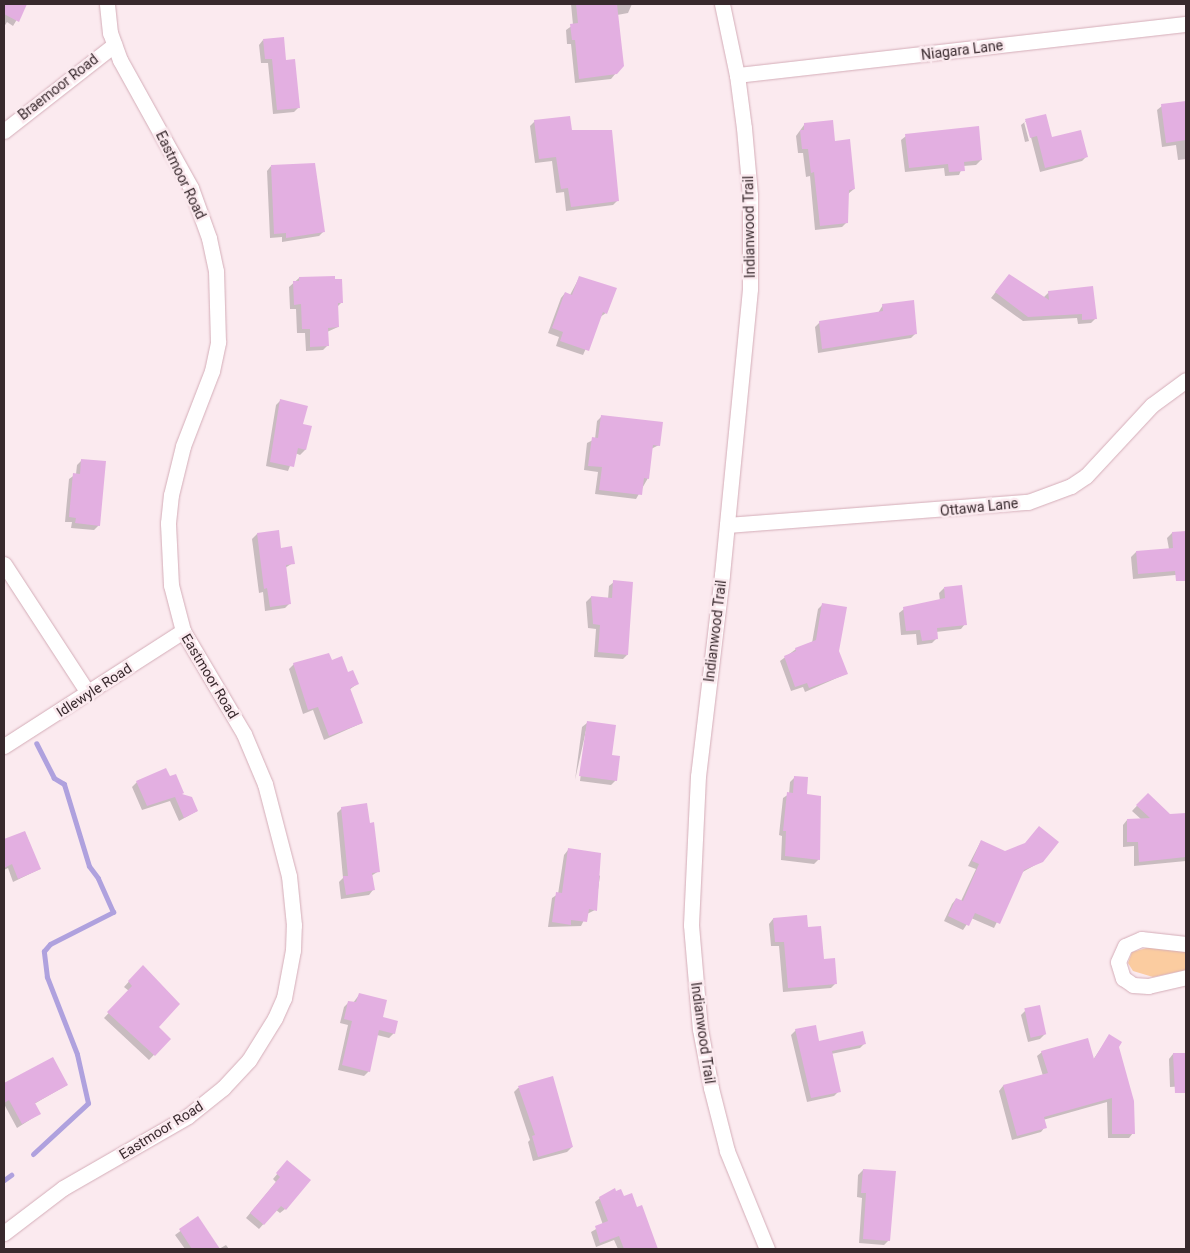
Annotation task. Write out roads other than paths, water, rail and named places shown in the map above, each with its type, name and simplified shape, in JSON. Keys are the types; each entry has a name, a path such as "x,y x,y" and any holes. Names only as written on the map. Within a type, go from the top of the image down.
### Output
{"street":[{"name":"Eastmoor Road","path":"4,1234 63,1188 168,1128 207,1102 249,1060 284,998 290,974 294,925 282,840 265,784 244,734 183,631 172,585 168,523 177,468 212,371 219,314 216,271 209,238 191,188 114,45 107,4"},
{"name":"Indianwood Trail","path":"722,4 737,76 750,195 750,289 727,525 696,794 692,935 700,1029 711,1088 728,1151 766,1249"},
{"name":"Niagara Lane","path":"737,76 1186,24"},
{"name":"Braemoor Road","path":"4,130 114,45"},
{"name":"Ottawa Lane","path":"727,525 1028,502 1071,486 1086,476 1152,405 1186,380"},
{"path":"4,564 88,693"},
{"name":"Idlewyle Road","path":"4,746 183,631"},
{"path":"1186,944 1141,939 1125,946 1118,962 1120,974 1133,985 1148,986 1186,977"}],"waterway":[{"path":"33,1154 88,1103 77,1054 47,977 44,951 50,944 113,912 98,878 89,866 64,784 54,778 36,743"},
{"path":"4,1180 11,1175"}]}
